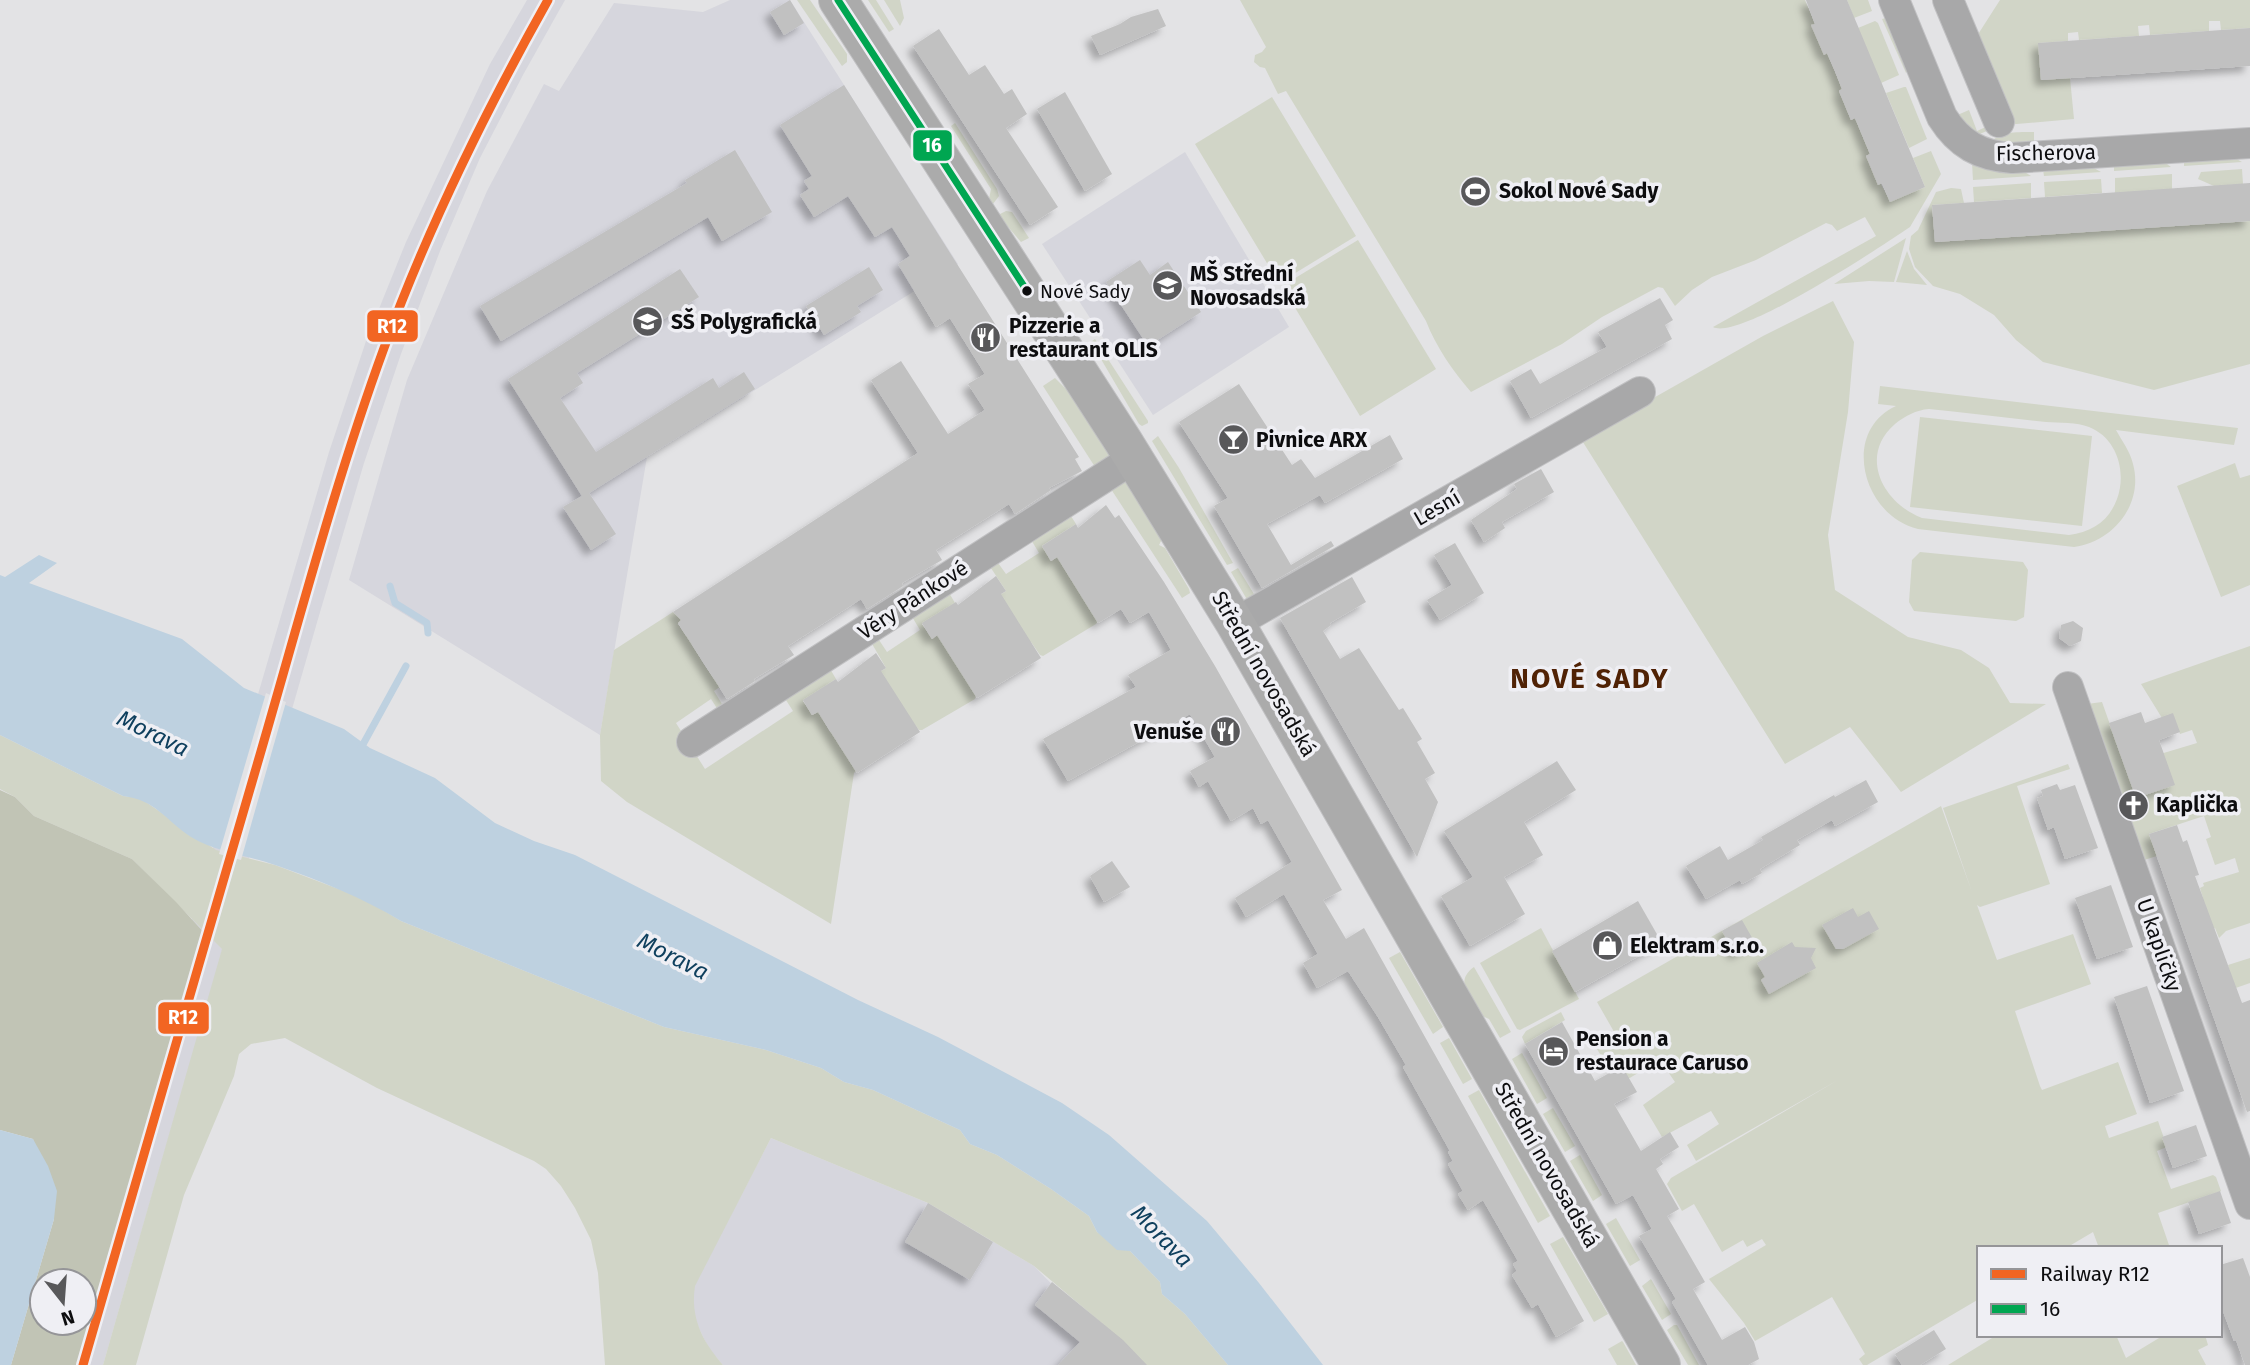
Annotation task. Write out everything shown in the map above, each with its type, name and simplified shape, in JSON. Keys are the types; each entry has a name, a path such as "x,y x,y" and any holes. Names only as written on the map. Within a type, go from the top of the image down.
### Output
{"main road":[{"name":"Střední novosadská","path":"838,0 1134,458 1235,623 1661,1365"}],"street":[{"name":"Fischerova","path":"1894,0 1942,117 1951,132 1973,150 2012,158 2250,143"},
{"name":"Fischerova","path":"1948,0 1999,122"},
{"name":"Lesní","path":"1235,623 1640,392"},
{"name":"Věry Pánkové","path":"692,742 1134,458"},
{"name":"U kapličky","path":"2068,687 2250,1204"}],"shaded area":[{"path":"527,0 565,0 480,158 440,251 364,463 103,1365 64,1365 77,1337 98,1337 98,1270 176,974 329,452 366,341 406,242 490,64"},
{"name":"SŠ Polygrafická","path":"730,0 790,0 958,264 647,457 600,735 349,580 407,380 487,191 544,84 559,91 614,3 703,12"},
{"path":"797,0 810,0 847,54 847,62 842,66"},
{"path":"868,0 876,0 894,29 889,32"},
{"path":"884,0 900,0 904,18 900,26"},
{"path":"1240,0 1805,0 1815,24 1812,26 1842,89 1839,91 1851,120 1855,118 1870,154 1866,156 1890,201 1925,187 1913,158 1931,151 1941,174 1910,227 1778,308 1728,328 1713,327 1876,236 1865,217 1837,231 1826,223 1756,260 1712,277 1692,290 1675,306 1663,288 1658,287 1602,317 1562,344 1471,392 1451,367 1426,321 1286,91 1278,94 1265,68 1254,62 1255,55 1266,47"},
{"path":"1847,0 1868,0 1872,11 1854,18"},
{"path":"2000,0 2250,0 2250,28 2221,30 2220,21 2209,21 2209,31 2150,35 2149,25 2138,26 2139,36 2079,40 2078,32 2068,33 2068,41 2039,43 2041,80 2070,78 2074,119 2005,125 1975,39"},
{"path":"1886,18 1908,70 1906,73 1882,19"},
{"path":"1875,21 1899,75 1881,83 1858,28"},
{"path":"1904,87 1927,139 1909,148 1886,93"},
{"path":"1272,97 1356,236 1279,283 1195,144"},
{"path":"1969,110 1977,131 1990,125 1992,129 1977,135 1955,116"},
{"path":"955,123 997,189 999,196 993,204 989,199 991,189 951,126"},
{"path":"2034,132 2034,146 1989,144 2003,134"},
{"name":"MŠ Střední Novosadská","path":"1185,152 1289,327 1153,415 1042,244"},
{"path":"2233,157 2242,162 2184,166 2184,160"},
{"path":"2164,162 2171,167 2114,171 2114,165"},
{"path":"1972,163 2023,171 2031,176 1973,180"},
{"path":"2092,167 2101,172 2044,176 2043,170"},
{"path":"2242,169 2243,184 2214,186 2198,179 2201,172"},
{"path":"2172,174 2172,189 2115,193 2115,178"},
{"path":"2101,179 2102,193 2045,197 2044,182"},
{"path":"2031,183 2031,198 1974,202 1973,187"},
{"path":"1951,188 1961,189 1964,203 1932,205 1935,242 2250,221 2250,364 2154,390 2043,362 2016,340 1994,315 1960,294 1933,286 1915,267 1909,249 1911,236 1918,230 1936,192"},
{"path":"1006,211 1012,212 1029,238 1021,242 998,215"},
{"path":"1906,238 1894,282 1834,284"},
{"path":"1358,240 1436,369 1360,416 1282,286"},
{"path":"1907,251 1914,269 1927,285 1896,282"},
{"path":"1833,301 1854,342 1848,412 1828,535 1835,590 1908,637 1961,650 1989,668 2010,703 2046,704 1901,792 1850,727 1785,764 1581,439 1763,336"},
{"path":"1095,339 1148,423 1142,426 1139,424 1091,342"},
{"path":"1055,378 1082,405 1113,455 1097,470 1043,386"},
{"path":"1880,386 2238,428 2234,445 2116,430 2133,464 2134,493 2129,507 2113,529 2101,538 2074,547 1918,529 1899,521 1883,508 1872,491 1865,472 1864,453 1868,434 1879,418 1896,406 1878,404","holes":["1929,409 2079,424 2099,432 2113,447 2120,467 2120,489 2114,507 2099,524 2069,535 1922,518 1908,511 1896,501 1880,477 1878,450 1895,424 1915,412"]},
{"path":"1920,417 2092,436 2082,526 1910,507"},
{"path":"1158,436 1233,563 1227,565 1152,441"},
{"path":"2235,463 2240,478 2250,475 2250,585 2221,597 2177,486"},
{"path":"1125,478 1162,539 1159,545 1165,548 1189,589 1190,593 1182,598 1109,486"},
{"path":"1069,513 1076,524 1042,546 1051,561 1062,554 1062,565 1098,621 1043,656 1031,642 1026,645 995,598 1006,591 989,565 996,560 1006,574 1039,553 1030,538"},
{"path":"1920,552 2023,562 2028,570 2024,617 2016,621 1914,611 1909,602 1912,560"},
{"path":"1238,568 1257,599 1249,603 1231,572"},
{"path":"948,591 955,603 922,624 932,639 942,632 976,696 919,730 876,674 886,668 871,642 877,637 887,652 920,630 911,615"},
{"path":"673,612 683,620 675,626 678,624 686,636 692,633 692,645 705,666 714,679 724,684 714,691 722,704 745,690 749,696 720,713 711,699 676,723 705,769 793,711 784,697 829,667 836,679 803,701 812,715 823,709 823,720 830,732 836,729 838,742 845,752 853,757 849,760 856,771 831,924 627,802 601,781 600,735 614,650"},
{"path":"2250,646 2250,923 2226,931 2219,938 2215,928 2186,938 2203,898 2200,888 2204,886 2203,883 2239,872 2235,858 2215,865 2206,839 2211,837 2204,816 2149,834 2157,856 2144,860 2087,704 2102,702 2129,778 2157,755 2197,743 2192,730 2180,734 2173,715 2162,718 2141,684"},
{"path":"0,735 123,796 140,798 216,850 275,865 365,899 401,921 664,1027 766,1050 821,1068 844,1082 873,1090 960,1130 970,1144 997,1155 1051,1189 1089,1216 1097,1232 1130,1251 1160,1282 1162,1294 1185,1314 1228,1365 1144,1365 1104,1325 1034,1266 928,1203 771,1138 695,1286 696,1319 709,1347 723,1365 605,1365 598,1273 591,1240 575,1208 546,1169 377,1088 285,1038 251,1044 239,1054 234,1076 184,1195 136,1365 103,1365 222,949 132,859 34,816 15,797 0,789"},
{"path":"2068,764 2070,769 2017,786 2050,884 1980,907 1977,905 1997,960 2073,934 2091,984 2015,1011 2040,1086 2042,1090 2118,1062 2137,1114 2105,1126 2109,1138 2158,1121 2167,1147 2157,1151 2171,1189 2213,1175 2221,1191 2158,1213 2169,1246 2098,1246 2093,1232 2069,1246 1977,1246 1977,1300 1867,1365 1863,1365 1859,1359 1865,1354 1832,1297 1755,1341 1709,1279 1766,1245 1762,1239 1747,1247 1743,1240 1722,1252 1694,1204 1682,1211 1667,1184 1671,1178 1838,1080 1696,1161 1687,1145 1719,1124 1711,1111 1662,1137 1643,1105 1675,1082 1660,1060 1628,1079 1615,1071 1609,1062 1606,1064 1597,1049 1617,1037 1597,1002 1941,806 1972,892 1943,808"},
{"path":"1541,928 1579,999 1520,1030 1480,963"},
{"path":"1400,952 1443,1027 1433,1034 1389,958"},
{"path":"2250,958 2250,983 2207,998 2230,972 2228,965"},
{"path":"1474,967 1511,1032 1500,1038 1489,1019 1478,1014 1464,984 1468,972"},
{"path":"1561,1012 1565,1020 1525,1044 1522,1037 1526,1031"},
{"path":"1449,1038 1472,1079 1463,1084 1440,1043"},
{"path":"1522,1053 1547,1098 1537,1104 1512,1059"},
{"path":"1479,1090 1550,1216 1538,1223 1468,1096"},
{"path":"1553,1108 1575,1146 1565,1152 1543,1114"},
{"path":"771,1138 928,1203 1034,1266 1131,1365 723,1365 709,1349 697,1324 692,1306 694,1286"},
{"path":"1580,1155 1602,1195 1593,1201 1570,1161"},
{"path":"1616,1218 1640,1260 1630,1266 1606,1224"},
{"path":"1563,1237 1608,1314 1594,1322 1550,1244"},
{"path":"1651,1279 1671,1314 1662,1320 1642,1286"},
{"path":"1677,1325 1699,1365 1688,1365 1667,1330"},
{"path":"1994,1337 2117,1337 2126,1358 2161,1337 2206,1337 2208,1345 2198,1350 2206,1365 1948,1365"},
{"path":"1622,1341 1636,1365 1617,1365 1608,1349"}],"green space":[{"path":"0,790 15,797 34,816 132,859 207,936 98,1316 98,1267 40,1267 54,1219 33,1139 0,1130"},
{"path":"28,1307 28,1337 92,1337 84,1365 11,1365"}],"water":[{"name":"Morava","path":"39,555 57,563 29,583 182,639 244,688 344,729 370,748 435,778 495,823 534,841 575,855 858,1000 938,1037 1062,1103 1109,1135 1207,1221 1323,1365 1228,1365 1185,1314 1162,1294 1160,1282 1130,1251 1117,1250 1097,1232 1089,1216 997,1155 970,1144 960,1130 873,1090 844,1082 821,1068 766,1050 664,1027 401,921 371,904 325,884 267,862 212,847 182,831 152,806 123,796 0,735 0,575 5,577"},
{"path":"0,1130 33,1139 48,1166 57,1191 54,1219 40,1267 28,1267 28,1307 11,1365 0,1365"}],"pier":[{"path":"266,693 286,702 241,860 219,854"}],"building":[{"path":"790,0 804,23 784,35 770,12"},
{"path":"1806,0 1847,0 1925,187 1890,202 1882,183 1878,185 1866,156 1870,154 1855,118 1851,120 1839,91 1842,89 1835,71 1827,53 1824,55 1811,25 1815,24"},
{"path":"1158,9 1166,26 1100,55 1091,36 1131,17"},
{"path":"2250,28 2250,66 2041,80 2038,43"},
{"path":"939,29 969,75 985,65 1004,94 1012,89 1027,114 1006,128 1058,207 1030,225 913,46"},
{"path":"844,85 1079,457 1075,459 1082,471 1049,488 1051,490 1015,514 1009,504 936,550 942,560 902,583 903,586 867,609 861,599 788,646 794,655 727,699 678,623 681,620 673,612 918,453 871,380 901,361 948,434 985,410 968,384 985,374 950,318 936,327 898,264 910,256 892,227 875,237 848,196 814,217 800,195 809,189 804,181 812,176 780,125"},
{"path":"1065,92 1112,174 1085,191 1037,109"},
{"path":"735,150 772,212 722,241 708,217 501,341 480,306 687,183 685,180"},
{"path":"2250,183 2250,221 1935,242 1932,205"},
{"path":"1140,260 1150,275 1168,262 1201,312 1148,346 1106,282"},
{"path":"869,267 883,290 857,306 861,312 824,335 806,306"},
{"path":"680,269 699,297 577,373 583,383 560,398 596,452 713,378 719,388 744,372 755,389 589,493 616,534 591,550 563,507 582,496 508,379"},
{"path":"1660,298 1673,320 1665,325 1672,339 1531,418 1510,381 1531,369 1540,384 1607,347 1598,332"},
{"path":"1239,384 1292,465 1301,459 1315,478 1390,435 1403,459 1325,503 1320,495 1267,524 1291,565 1331,541 1334,546 1262,588 1214,506 1228,498 1179,422"},
{"path":"1541,469 1554,492 1502,522 1505,528 1484,542 1471,520 1517,489 1514,484"},
{"path":"1106,505 1115,518 1119,515 1215,666 1342,890 1323,900 1346,939 1364,928 1584,1321 1556,1337 1538,1304 1532,1308 1512,1275 1517,1271 1513,1264 1518,1261 1483,1200 1468,1210 1458,1194 1463,1191 1448,1164 1453,1161 1448,1152 1450,1151 1403,1067 1406,1065 1348,971 1317,988 1303,963 1318,954 1284,894 1246,917 1235,898 1292,862 1268,820 1261,824 1253,808 1231,821 1208,781 1199,787 1190,771 1215,757 1190,714 1068,781 1043,739 1136,687 1128,675 1171,650 1149,612 1130,623 1121,609 1098,623 1057,557 1051,561 1042,546 1076,524 1078,528"},
{"path":"1455,543 1484,593 1440,620 1427,600 1452,585 1434,555"},
{"path":"996,576 1006,591 1001,594 1041,658 977,698 937,635 932,639 922,623 956,602 958,605"},
{"path":"1352,577 1366,602 1330,623 1323,631 1340,659 1359,648 1399,710 1403,708 1422,739 1417,742 1435,773 1425,779 1438,802 1417,857 1280,618"},
{"path":"2073,621 2083,628 2081,641 2070,646 2059,638 2061,625"},
{"path":"876,653 886,668 881,671 920,732 857,773 818,712 812,715 803,700 836,679 838,682"},
{"path":"2141,712 2145,723 2173,713 2180,732 2159,740 2175,785 2136,798 2109,723"},
{"path":"1557,761 1576,790 1524,822 1543,855 1504,877 1525,914 1470,946 1441,896 1473,877 1444,831"},
{"path":"1866,780 1878,802 1835,826 1832,820 1797,840 1800,845 1760,869 1762,873 1742,884 1740,880 1706,899 1686,866 1720,846 1728,860 1763,840 1761,837"},
{"path":"2057,784 2060,790 2075,785 2098,848 2065,859 2054,827 2048,830 2037,798 2043,796 2041,790"},
{"path":"2177,825 2183,842 2187,840 2199,875 2195,876 2242,1003 2250,1000 2250,1111 2247,1112 2149,834"},
{"path":"1112,861 1130,887 1104,902 1090,876"},
{"path":"2111,885 2133,947 2097,959 2075,898"},
{"name":"Elektram s.r.o.","path":"1638,901 1662,943 1575,992 1552,951"},
{"path":"1853,908 1858,917 1869,911 1879,929 1843,949 1836,949 1822,925"},
{"path":"1742,920 1755,943 1735,954 1722,931"},
{"path":"1792,942 1795,947 1816,948 1811,958 1816,968 1769,994 1761,980 1765,977 1757,963"},
{"path":"2147,986 2184,1091 2150,1103 2114,997"},
{"path":"1562,1022 1595,1081 1622,1066 1637,1092 1614,1104 1641,1151 1670,1132 1679,1147 1660,1159 1663,1164 1656,1169 1679,1209 1667,1216 1705,1282 1693,1289 1722,1340 1745,1327 1754,1342 1759,1359 1748,1365 1708,1365 1672,1302 1676,1299 1639,1236 1652,1229 1633,1195 1616,1204 1525,1044"},
{"path":"2196,1125 2207,1156 2173,1168 2162,1137"},
{"path":"2220,1191 2231,1223 2199,1234 2188,1202"},
{"path":"928,1203 993,1242 970,1280 905,1242"},
{"path":"2243,1258 2250,1277 2250,1365 2245,1365 2222,1308 2222,1264"},
{"path":"1052,1282 1123,1340 1147,1365 1058,1365 1080,1342 1035,1305"},
{"path":"1934,1330 1946,1349 1920,1365 1902,1365 1895,1354"}],"waterway":[{"path":"390,586 395,603 427,623 428,633"},
{"path":"361,748 406,666"}],"rail line":[{"name":"R12","path":"83,1365 317,555 366,400 401,303 439,214 480,127 548,0"}],"transit line":[{"name":"16","path":"838,0 1027,291"}],"place":[{"name":"Sokol Nové Sady","path":"1476,191"},
{"name":"MŠ Střední Novosadská","path":"1167,286"},
{"name":"Nové Sady","path":"1027,291"},
{"name":"SŠ Polygrafická","path":"648,322"},
{"name":"Pizzerie a restaurant OLIS","path":"986,338"},
{"name":"Pivnice ARX","path":"1233,440"},
{"name":"Venuše","path":"1226,732"},
{"name":"Kaplička","path":"2133,805"},
{"name":"Elektram s.r.o.","path":"1607,946"},
{"name":"Pension a restaurace Caruso","path":"1553,1051"}],"district":[{"name":"NOVÉ SADY","path":"1590,678"}]}
